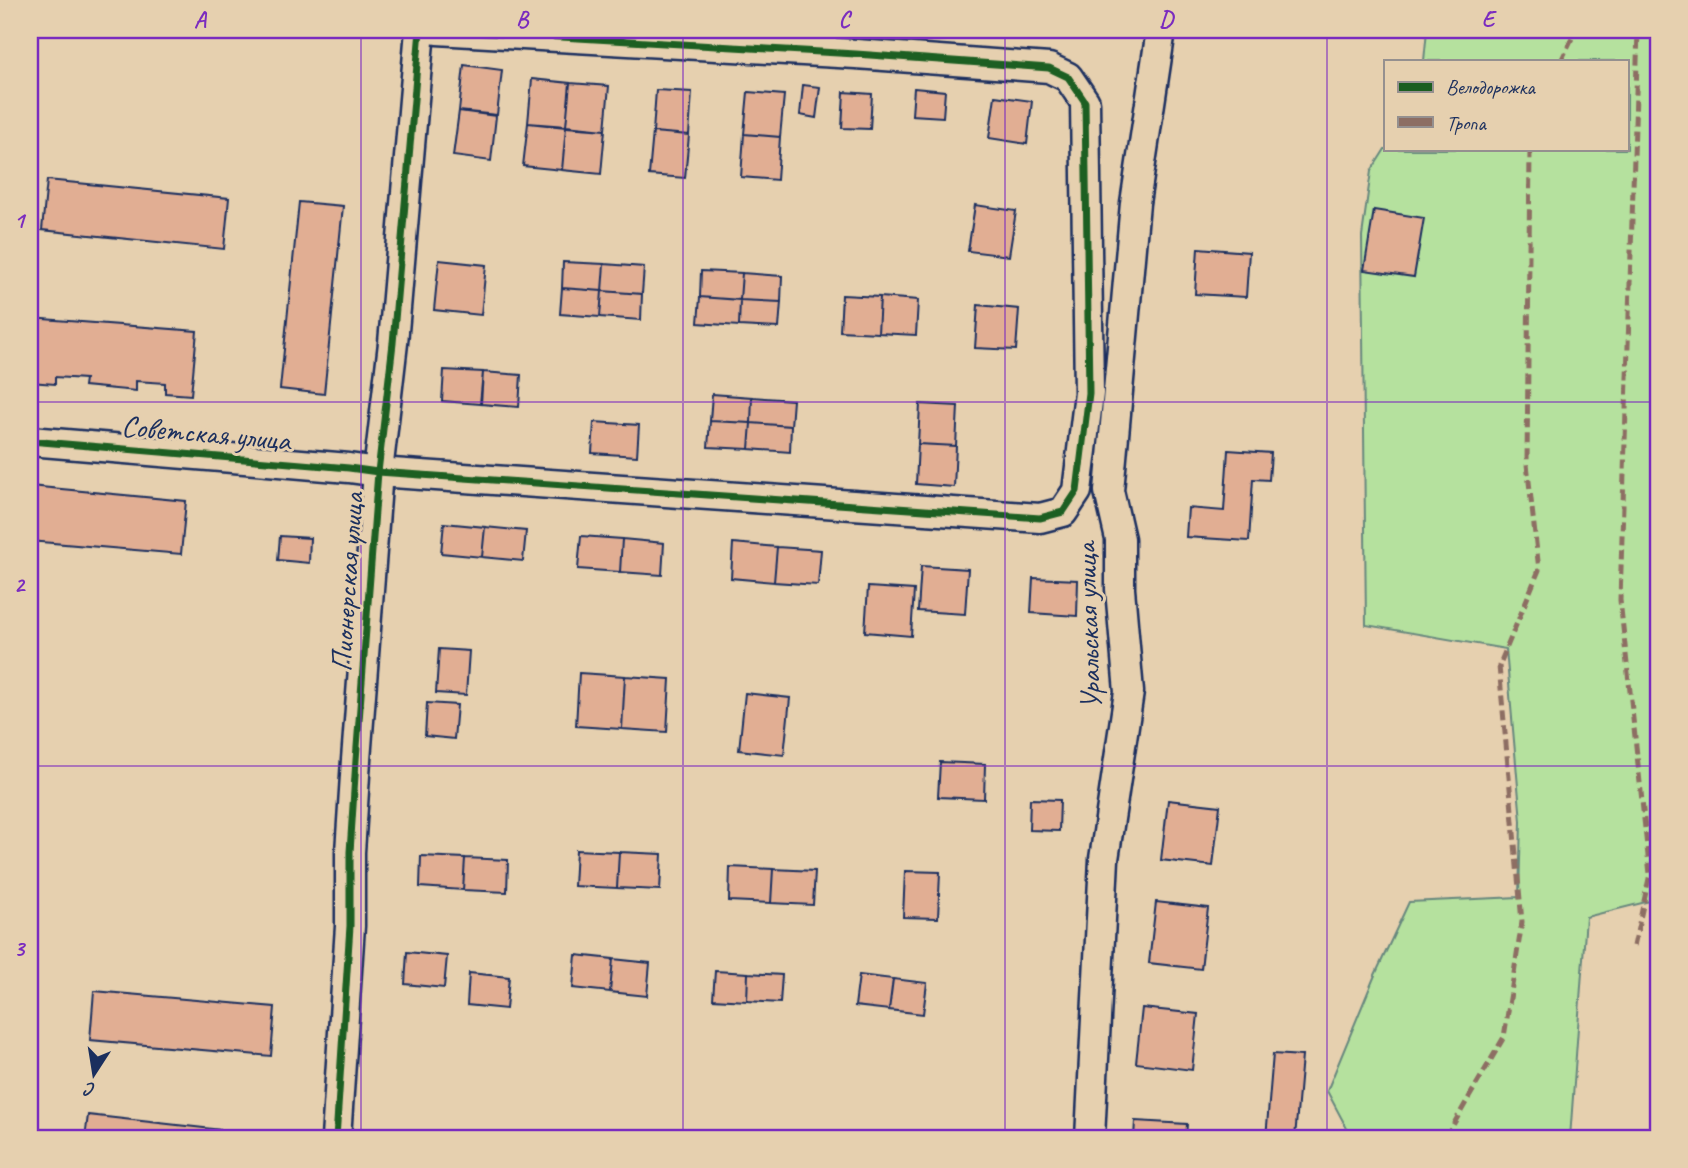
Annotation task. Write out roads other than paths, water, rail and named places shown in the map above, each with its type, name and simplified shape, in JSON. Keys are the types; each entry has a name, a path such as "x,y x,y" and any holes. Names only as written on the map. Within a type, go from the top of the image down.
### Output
{"street":[{"name":"Пионерская улица","path":"336,1138 351,926 350,852 378,472 393,343 420,30"},
{"path":"437,30 1049,68 1068,77 1085,102 1089,393 1077,491 1097,487 1110,491"},
{"name":"Уральская улица","path":"1090,1138 1104,859 1129,692 1120,589 1120,539 1110,491 1135,203 1161,30"},
{"name":"Советская улица","path":"30,441 378,472 1040,518 1063,512 1077,491"}]}
